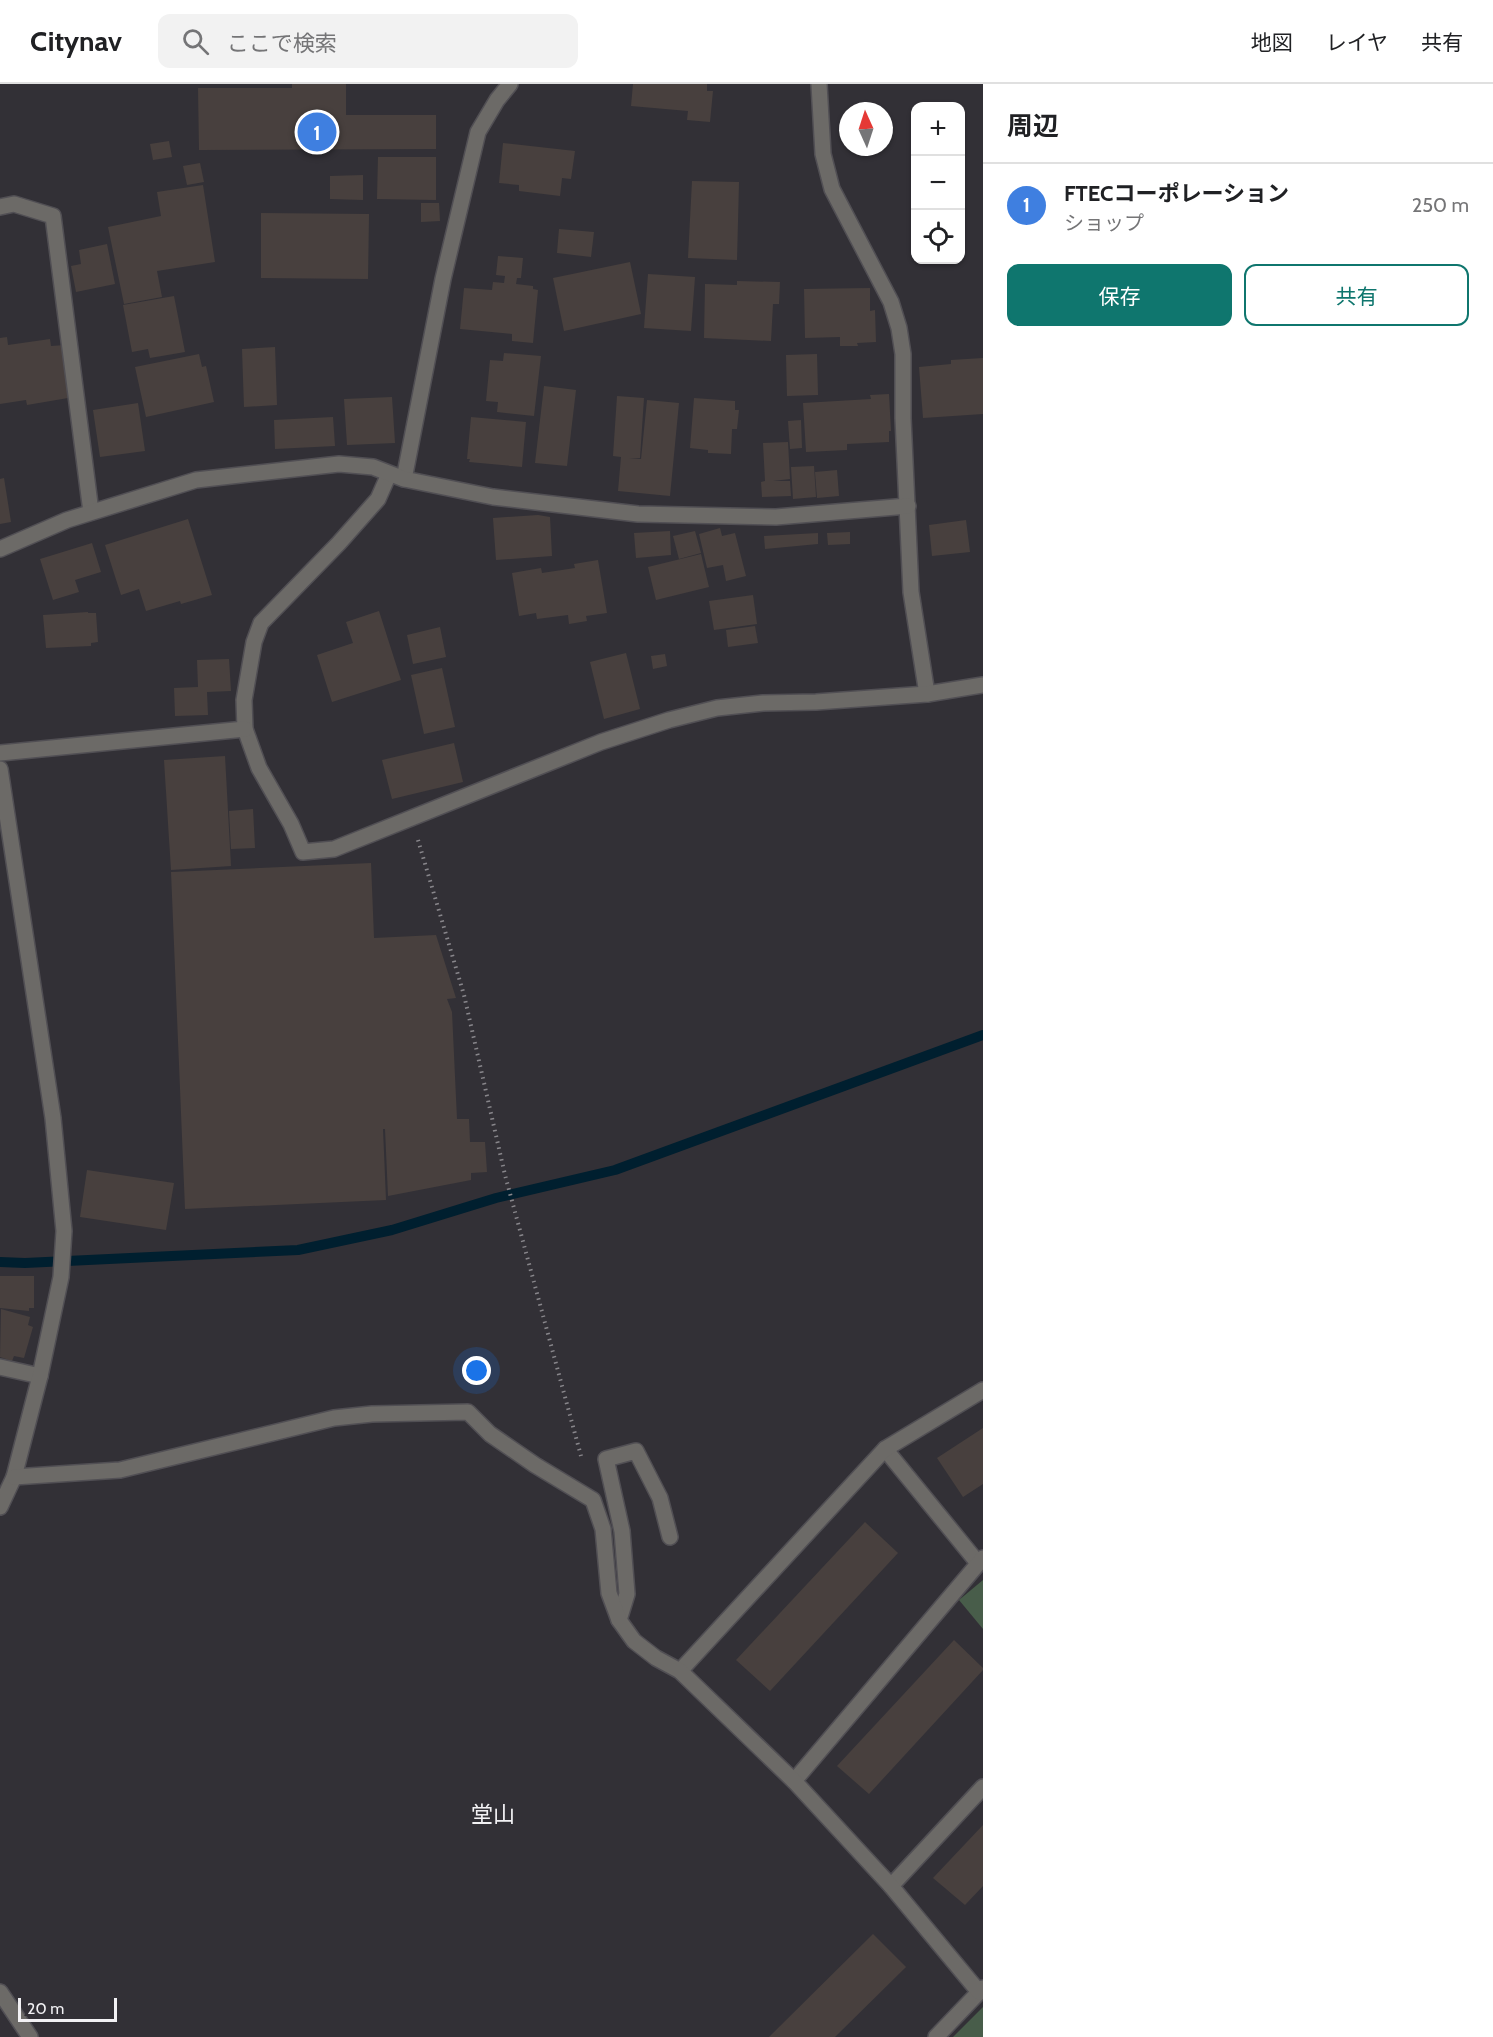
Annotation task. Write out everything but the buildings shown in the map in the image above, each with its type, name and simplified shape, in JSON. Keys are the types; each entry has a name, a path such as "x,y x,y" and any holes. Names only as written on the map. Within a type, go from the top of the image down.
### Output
{"street":[{"path":"510,84 497,100 478,132 396,476 339,543 261,623 254,642 244,700 245,729 259,768 291,824 303,852 334,849 601,742 669,720 717,708 763,703 816,702 927,694 983,685"},
{"path":"819,84 824,154 832,189 891,302 899,328 903,354 903,418 911,592 927,694"},
{"path":"0,207 14,204 53,216 91,512"},
{"path":"0,549 67,520 196,480 339,464 373,467 396,476 493,497 638,514 776,517 908,506"},
{"path":"0,753 245,729"},
{"path":"0,769 53,1118 64,1231 61,1277 40,1376 14,1477 0,1507"},
{"path":"0,1366 40,1376"},
{"path":"680,1671 885,1449 983,1390"},
{"path":"14,1477 120,1470 334,1418 372,1414 468,1412 490,1434 534,1466 593,1500 603,1529 609,1593 618,1620 634,1641 656,1658 680,1671 794,1781 891,1886 981,1990 936,2037"},
{"path":"794,1781 980,1561 885,1449"},
{"path":"618,1620 627,1594 622,1531 606,1459 636,1451 660,1498 670,1537"},
{"path":"891,1886 983,1787"},
{"path":"0,1992 30,2037"}],"path":[{"path":"412,819 464,995 518,1222 593,1500"}],"green space":[{"path":"983,1580 983,1629 959,1600"},
{"path":"983,2007 983,2037 953,2037"}],"waterway":[{"path":"0,1262 25,1263 298,1250 392,1230 496,1198 615,1170 983,1035"}],"place":[{"name":"FTECコーポレーション","path":"317,132"}],"district":[{"name":"堂山","path":"493,1814"}]}
